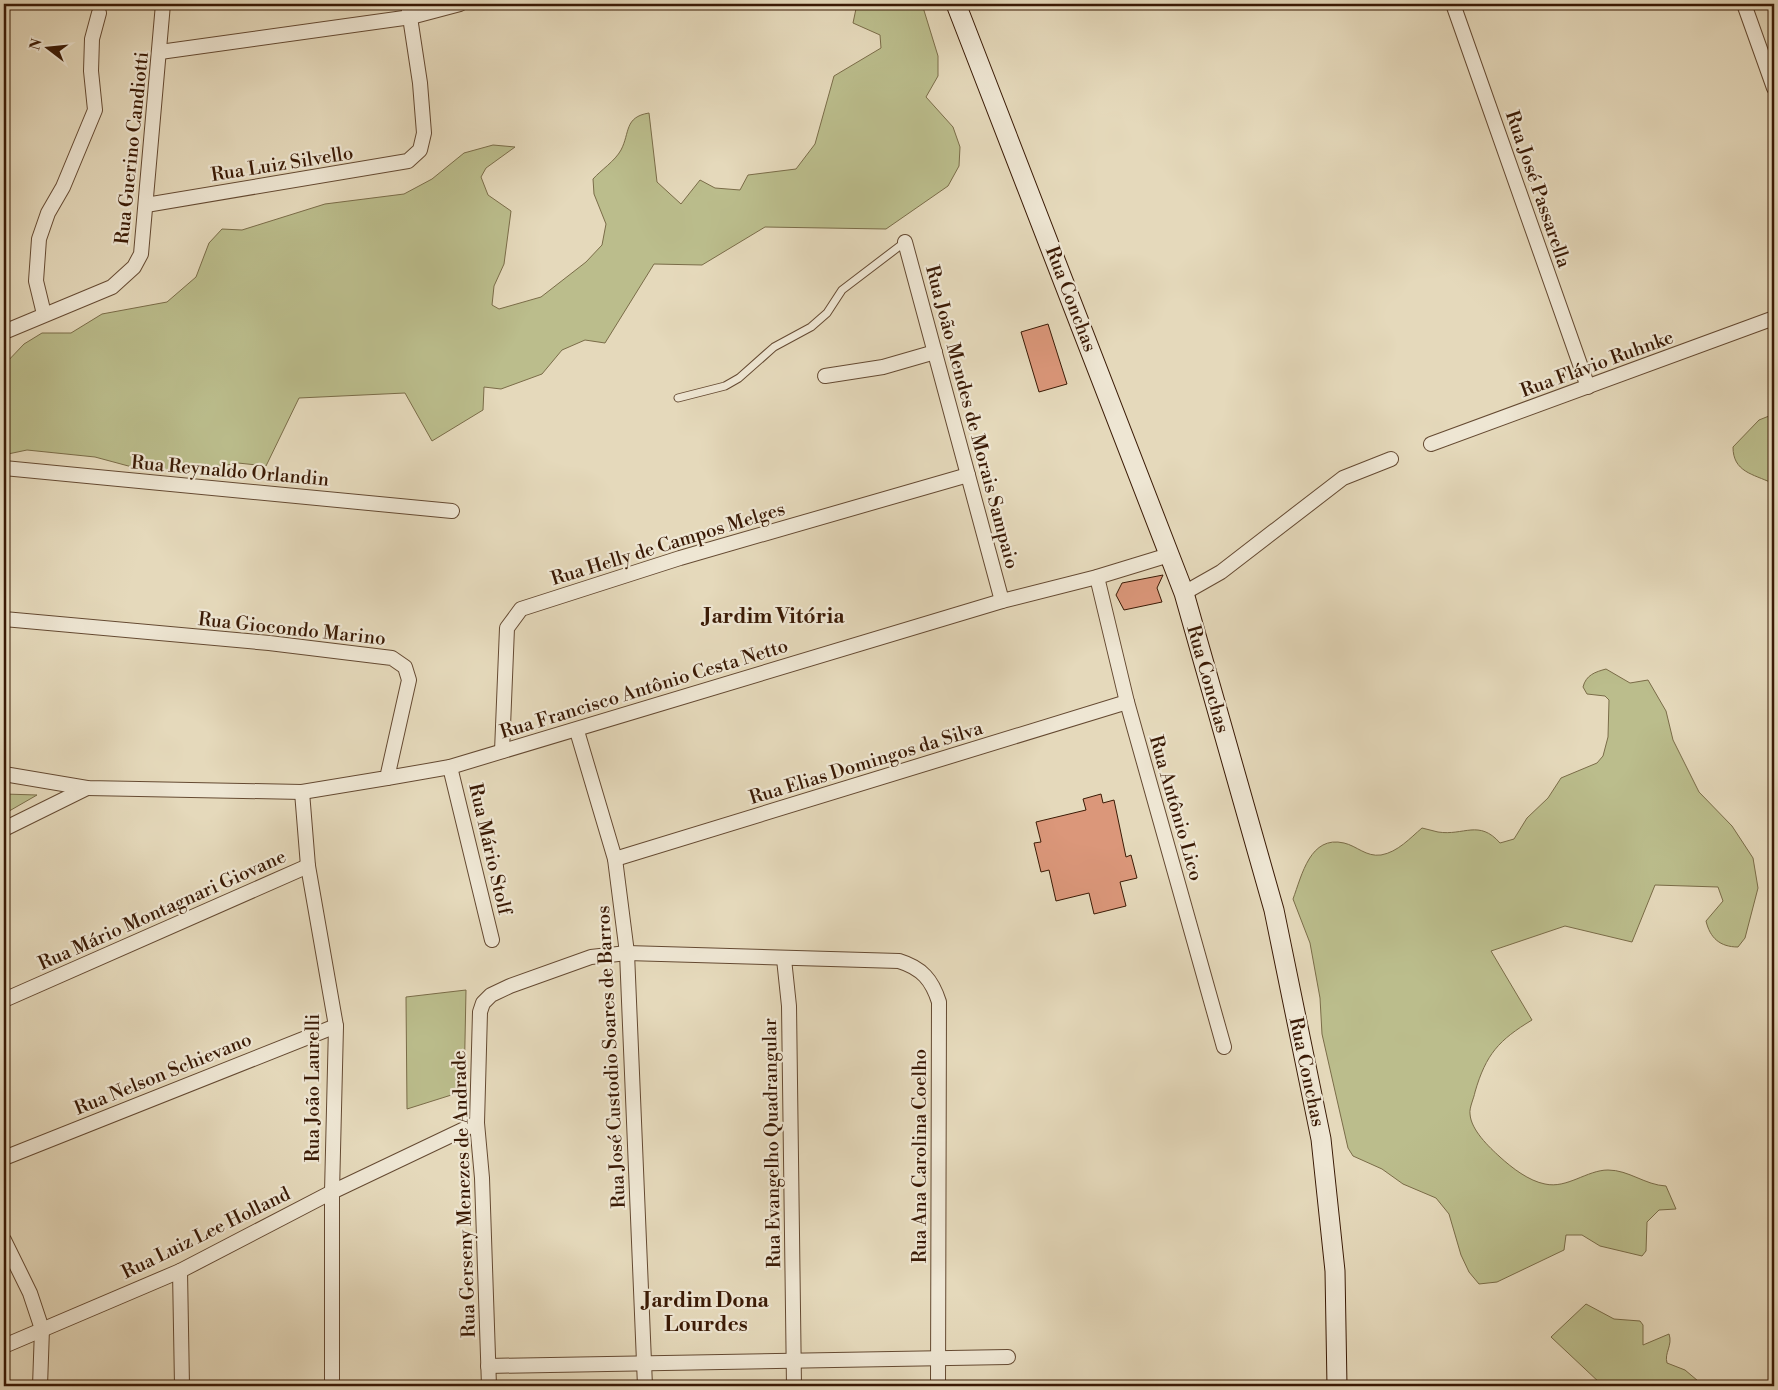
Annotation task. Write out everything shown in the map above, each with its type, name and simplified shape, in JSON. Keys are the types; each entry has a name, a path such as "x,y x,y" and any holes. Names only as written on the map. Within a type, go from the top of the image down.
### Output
{"main road":[{"name":"Rua Conchas","path":"956,4 1184,593 1274,910 1321,1140 1335,1271 1337,1386"}],"street":[{"name":"Rua Guerino Candiotti","path":"4,332 112,287 134,267 141,254 163,4"},
{"path":"160,52 410,10 460,4"},
{"name":"Rua José Passarella","path":"1453,4 1588,387"},
{"path":"1744,4 1774,88"},
{"name":"Rua Luiz Silvello","path":"146,205 408,161 420,150 424,133 410,10"},
{"path":"44,314 36,281 39,239 48,213 64,186 95,110 91,71 92,39 99,13"},
{"name":"Rua João Mendes de Morais Sampaio","path":"905,242 1002,601"},
{"name":"Rua Flávio Ruhnke","path":"1431,444 1774,318"},
{"path":"825,376 884,367 935,352"},
{"path":"1184,593 1221,572 1343,478 1391,459"},
{"name":"Rua Reynaldo Orlandin","path":"4,468 452,510"},
{"name":"Rua Helly de Campos Melges","path":"502,751 507,628 521,609 680,558 968,475"},
{"name":"Rua Francisco Antônio Cesta Netto","path":"387,778 450,767 577,731 1002,601 1097,577 1168,554"},
{"name":"Rua Antônio Lico","path":"1097,577 1127,702 1224,1047"},
{"name":"Rua Giocondo Marino","path":"4,619 268,643 392,658 405,668 409,680 387,778"},
{"name":"Rua Elias Domingos da Silva","path":"615,858 1127,702"},
{"name":"Rua José Custodio Soares de Barros","path":"577,731 615,858 627,954 645,1386"},
{"name":"Rua Mário Stolf","path":"450,767 492,940"},
{"path":"4,774 87,788 302,792 387,778"},
{"path":"4,829 87,788"},
{"name":"Rua João Laurelli","path":"302,792 308,866 336,1026 332,1192 332,1386"},
{"name":"Rua Mário Montagnari Giovane","path":"4,1000 308,866"},
{"name":"Rua Ana Carolina Coelho","path":"627,954 899,961 914,966 926,975 935,988 939,1002 938,1386"},
{"name":"Rua Gerseny Menezes de Andrade","path":"489,1386 482,1178 476,1123 480,1012 483,1003 491,995 510,986 591,957 627,954"},
{"name":"Rua Evangelho Quadrangular","path":"784,959 789,1006 794,1386"},
{"name":"Rua Nelson Schievano","path":"4,1158 336,1026"},
{"name":"Rua Luiz Lee Holland","path":"4,1346 180,1271 332,1192 476,1123"},
{"path":"4,1240 30,1293 42,1329 40,1386"},
{"path":"180,1271 182,1386"},
{"path":"488,1366 1008,1357"}],"lane":[{"path":"678,398 724,386 739,378 774,347 811,327 827,312 842,290 905,242"}],"green space":[{"path":"857,4 922,4 938,56 938,76 926,97 953,127 960,147 959,166 948,186 886,229 765,227 702,265 654,264 605,343 585,340 562,350 542,374 501,389 484,387 483,410 432,441 405,393 299,398 266,466 238,463 197,470 147,471 95,457 27,450 8,454 4,452 4,365 24,344 42,333 71,333 102,314 167,302 196,277 209,243 222,229 242,230 325,204 404,194 432,179 464,153 493,145 515,147 486,168 481,177 488,195 511,211 504,264 494,286 492,305 499,309 541,297 586,262 602,245 606,224 594,194 593,179 612,162 621,150 629,127 635,118 641,115 649,113 657,182 681,204 700,180 715,188 740,190 748,175 796,169 815,144 834,76 881,48 880,35 853,23"},
{"path":"1774,414 1774,487 1772,483 1740,467 1736,462 1733,447 1759,420"},
{"path":"1606,669 1630,683 1648,680 1666,711 1673,740 1699,792 1732,826 1753,858 1758,888 1745,938 1738,947 1721,943 1713,937 1706,921 1723,901 1718,887 1655,885 1632,942 1565,926 1491,951 1532,1020 1511,1034 1495,1049 1479,1079 1470,1112 1471,1120 1481,1138 1510,1165 1527,1177 1539,1182 1553,1185 1569,1182 1600,1171 1623,1172 1651,1183 1666,1186 1676,1209 1659,1210 1647,1222 1646,1251 1642,1256 1600,1246 1582,1235 1566,1235 1564,1250 1497,1282 1479,1284 1469,1272 1461,1255 1449,1214 1436,1198 1403,1184 1382,1169 1353,1156 1348,1148 1322,1034 1320,998 1310,943 1293,899 1309,859 1323,845 1332,842 1344,843 1366,853 1381,855 1398,848 1422,828 1447,833 1478,830 1492,836 1500,843 1514,839 1527,818 1548,798 1561,778 1597,763 1603,756 1608,737 1609,700 1605,696 1587,694 1583,687 1591,675"},
{"path":"4,794 37,795 4,814"},
{"path":"466,990 464,1091 407,1109 406,997"},
{"path":"1586,1304 1614,1319 1640,1321 1643,1325 1643,1345 1669,1334 1670,1342 1666,1359 1667,1363 1685,1370 1704,1386 1612,1386 1601,1384 1551,1337"}],"building":[{"path":"1048,324 1067,384 1039,392 1021,332"},
{"path":"1163,575 1157,588 1162,602 1124,610 1116,595 1122,583"},
{"path":"1101,794 1103,803 1114,800 1126,857 1131,855 1137,878 1120,882 1126,906 1094,914 1089,893 1056,901 1049,870 1041,872 1034,843 1041,842 1036,822 1086,810 1083,799"}],"district":[{"name":"Jardim Vitória","path":"774,617"},
{"name":"Jardim Dona Lourdes","path":"706,1313"}]}
